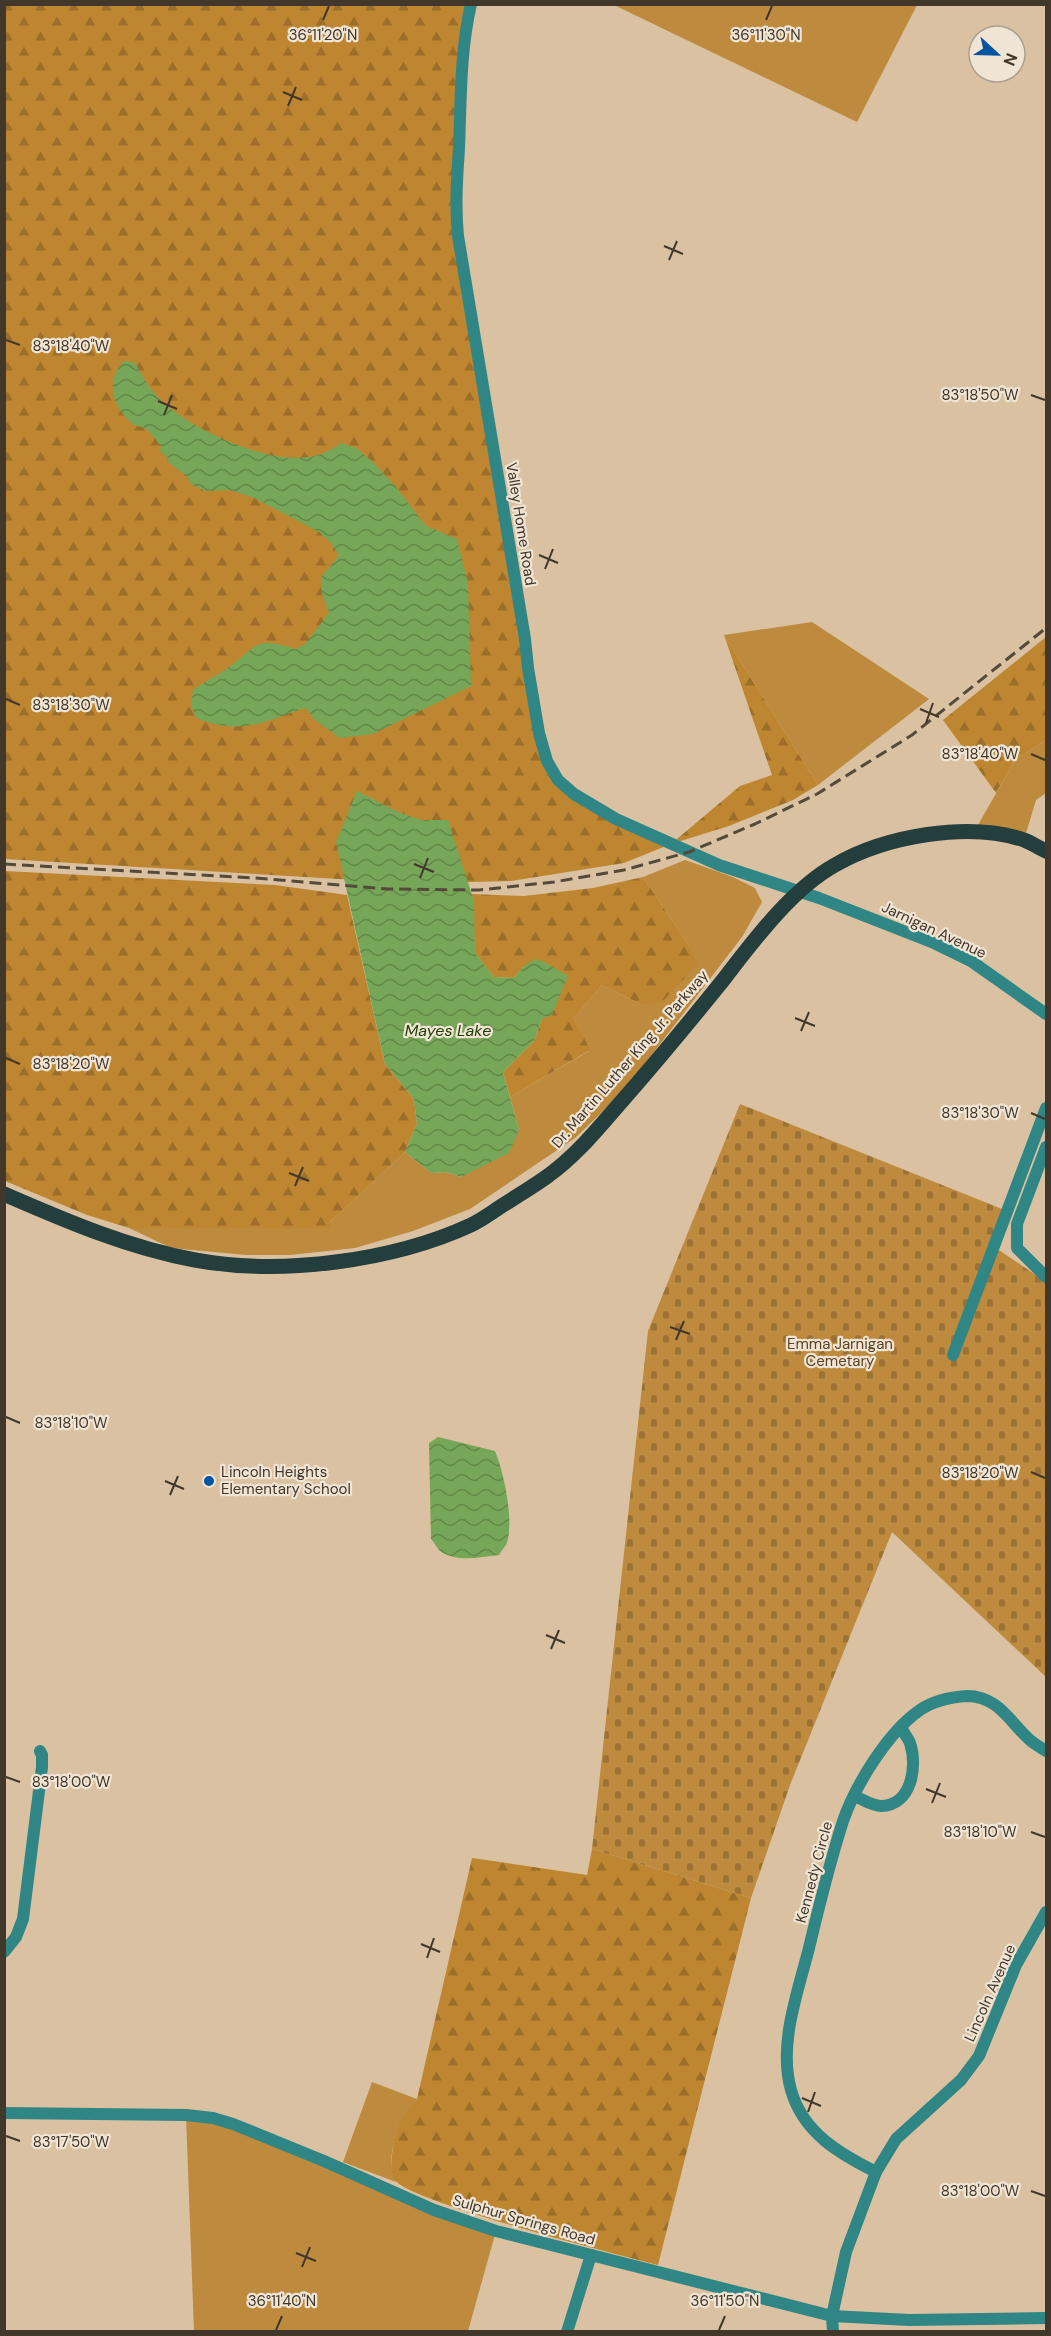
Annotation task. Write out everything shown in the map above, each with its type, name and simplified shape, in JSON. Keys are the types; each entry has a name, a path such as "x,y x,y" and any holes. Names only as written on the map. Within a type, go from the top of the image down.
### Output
{"main road":[{"name":"Dr. Martin Luther King Jr. Parkway","path":"4,1194 100,1234 196,1260 280,1268 364,1257 426,1242 473,1224 550,1175 581,1147 798,892 834,865 908,837 974,832 1024,840 1047,851"}],"street":[{"name":"Valley Home Road","path":"471,4 462,65 456,194 458,236 524,629 539,733 547,761 558,780 574,794 616,819 720,866 798,892"},
{"name":"Jarnigan Avenue","path":"798,892 869,916 971,961 1047,1014"},
{"path":"953,1355 1047,1108"},
{"path":"1047,1147 1043,1164 1017,1224 1017,1248 1047,1276"},
{"name":"Kennedy Circle","path":"876,2172 840,2154 806,2122 791,2090 787,2054 794,2010 813,1931 844,1819 872,1764 901,1726 921,1709 946,1699 969,1696 995,1703 1031,1740 1047,1751"},
{"path":"854,1796 878,1806 894,1804 901,1799 910,1784 913,1768 910,1743 901,1726"},
{"path":"4,1952 16,1936 23,1919 42,1767 42,1755 39,1751"},
{"name":"Lincoln Avenue","path":"833,2331 832,2316 846,2252 876,2172 896,2139 961,2080 979,2056 1016,1965 1047,1912"},
{"name":"Sulphur Springs Road","path":"4,2113 186,2115 213,2118 324,2161 434,2210 514,2236 832,2316 909,2320 1047,2318"},
{"path":"567,2331 591,2255"}],"green space":[{"path":"4,5 471,5 456,194 539,733 558,780 671,844 624,863 511,881 432,883 5,859"},
{"path":"614,5 917,5 857,122"},
{"path":"812,622 929,699 818,785 724,635"},
{"path":"724,635 818,785 793,800 729,826 671,844 740,786 772,775"},
{"path":"1046,637 1046,740 1015,760 996,793 943,720"},
{"path":"1046,740 1046,793 1036,800 1024,840 974,832 1015,760"},
{"path":"685,860 733,877 755,888 762,902 742,937 624,1091 575,1138 470,1209 413,1231 355,1248 290,1255 246,1255 171,1248 129,1228 330,1228 330,1222 405,1152 431,1173 446,1172 461,1177 519,1130 510,1097 589,1051 574,1018 602,985 640,1004 697,964 688,944 643,877"},
{"path":"5,871 275,885 347,895 385,1064 414,1099 417,1124 405,1152 330,1222 330,1228 129,1228 87,1215 5,1181"},
{"path":"643,877 688,944 698,964 661,1003 640,1004 602,985 574,1018 590,1050 510,1097 503,1072 534,1041 542,1019 523,967 514,978 494,977 475,953 472,894 524,896 593,888"},
{"name":"Emma Jarnigan Cemetary","path":"740,1104 1007,1211 993,1246 1046,1282 1046,1677 892,1532 790,1785 751,1898 592,1849 648,1331"},
{"path":"592,1849 751,1898 658,2265 517,2227 436,2201 408,2189 394,2179 392,2174 394,2142 404,2115 417,2099 472,1858 587,1875"},
{"path":"372,2082 417,2099 405,2117 393,2150 392,2172 396,2182 343,2162"},
{"path":"186,2115 213,2118 496,2231 468,2331 194,2331"}],"water":[{"path":"124,361 135,363 152,391 169,407 187,420 232,443 281,457 302,458 324,453 341,443 356,448 374,463 396,487 426,526 457,539 468,583 471,686 373,734 340,738 315,720 305,708 252,725 226,726 196,718 191,705 193,690 252,648 264,643 272,643 295,649 305,644 329,613 321,591 321,577 339,556 332,544 319,532 252,497 229,490 205,491 191,484 187,476 169,463 167,457 160,451 161,446 151,434 144,428 133,424 120,409 113,393 113,385 114,376"},
{"name":"Mayes Lake","path":"357,791 398,812 421,820 448,820 474,901 475,953 494,977 514,978 523,967 535,959 568,976 552,1015 542,1019 534,1041 503,1072 519,1130 509,1153 461,1177 446,1172 431,1173 405,1152 417,1124 414,1099 385,1064 336,842"},
{"path":"438,1437 495,1451 505,1483 509,1509 507,1543 499,1555 454,1557 440,1551 431,1539 429,1443"}],"railway":[{"path":"4,864 256,878 388,889 479,890 554,882 624,870 689,852 817,794 912,735 1046,628"}],"place":[{"name":"Lincoln Heights Elementary School","path":"209,1481"}]}
